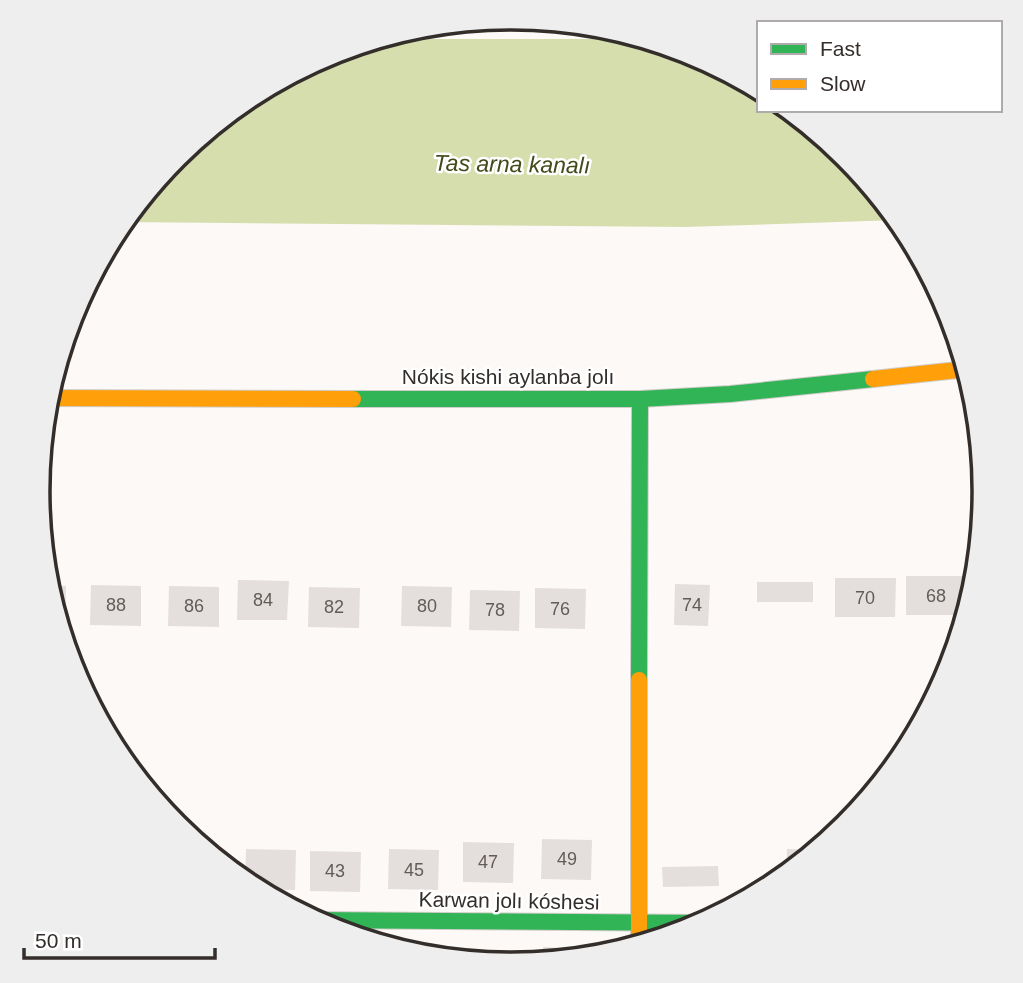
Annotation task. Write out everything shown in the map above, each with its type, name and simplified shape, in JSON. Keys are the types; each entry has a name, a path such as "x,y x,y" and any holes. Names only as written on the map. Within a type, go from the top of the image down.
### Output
{"street":[{"name":"Nókis kishi aylanba jolı","path":"60,398 640,399 730,394 957,370"},
{"path":"639,936 640,399"},
{"name":"Karwan jolı kóshesi","path":"341,920 675,923"}],"water":[{"name":"Tas arna kanalı","path":"421,39 602,39 660,54 716,77 757,101 757,112 774,112 793,125 838,165 885,220 685,227 137,222 185,165 230,125 255,108 307,77 335,65 392,45"}],"building":[{"path":"906,576 965,576 957,615 906,615"},
{"path":"835,578 896,578 895,617 835,617"},
{"path":"238,580 289,581 287,620 237,620"},
{"path":"757,582 813,582 813,602 757,602"},
{"path":"675,584 710,585 708,626 674,625"},
{"path":"91,585 141,586 141,626 90,625"},
{"path":"60,586 66,586 65,612"},
{"path":"169,586 219,587 219,627 168,626"},
{"path":"402,586 452,587 451,627 401,626"},
{"path":"309,587 360,588 359,628 308,627"},
{"path":"535,588 586,589 585,629 535,628"},
{"path":"470,590 520,591 519,631 469,630"},
{"path":"542,839 592,840 591,880 541,879"},
{"path":"463,842 514,843 513,883 463,882"},
{"path":"246,849 296,850 295,890 279,890 245,868"},
{"path":"389,849 439,850 438,890 388,889"},
{"path":"787,849 803,850 793,858 787,862"},
{"path":"310,851 361,852 360,892 310,891"},
{"path":"718,866 719,886 663,887 662,867"},
{"path":"543,947 576,948 572,949 543,952"}],"traffic: fast":[{"path":"353,399 640,399 730,394 873,379"},
{"path":"639,680 640,399"},
{"path":"341,920 676,923"}],"traffic: slow":[{"path":"873,379 957,370"},
{"path":"60,398 353,399"},
{"path":"639,680 639,936"}]}
